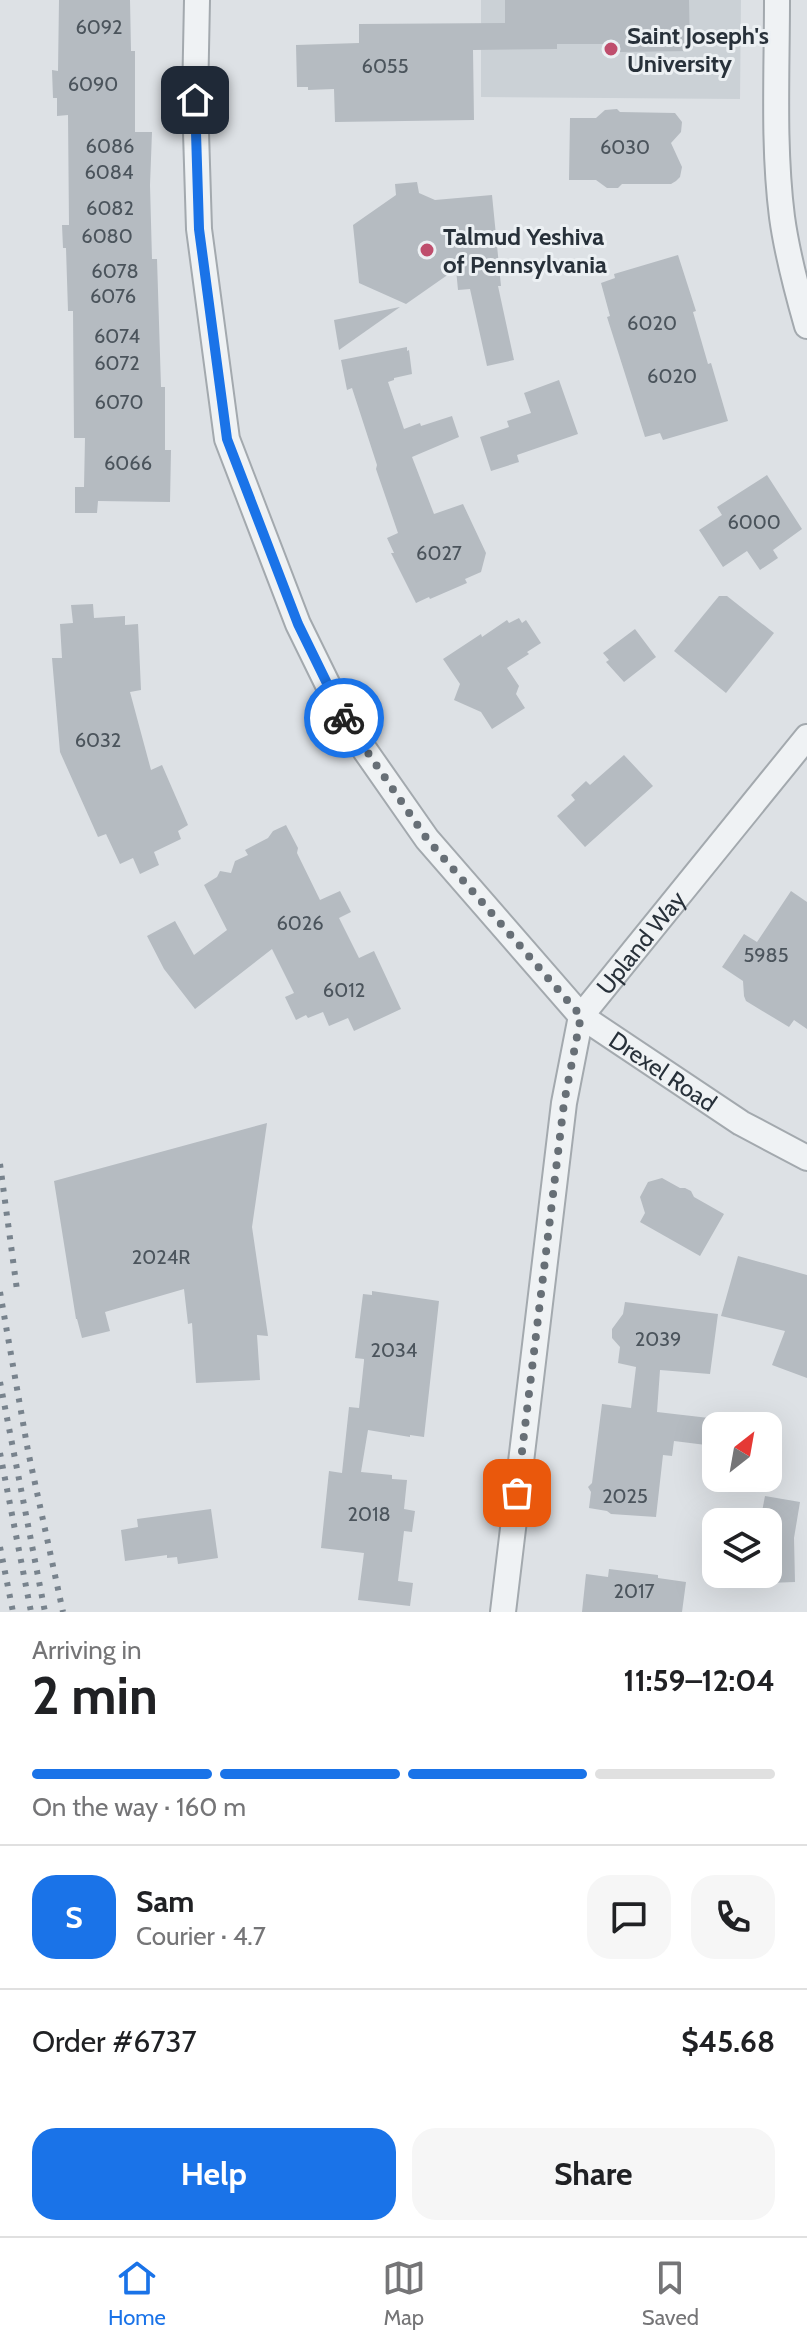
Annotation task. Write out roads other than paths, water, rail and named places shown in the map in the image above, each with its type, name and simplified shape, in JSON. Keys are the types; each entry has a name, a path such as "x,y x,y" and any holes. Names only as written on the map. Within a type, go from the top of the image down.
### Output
{"street":[{"name":"Drexel Road","path":"197,0 195,100 199,229 227,439 298,624 348,726 427,839 581,1016 741,1123 807,1158"},
{"path":"777,0 778,157 782,217 793,276 807,326"},
{"name":"Upland Way","path":"503,1612 564,1103 581,1016 807,737"}],"railway":[{"path":"0,1164 17,1290"},
{"path":"0,1292 28,1451 63,1612"},
{"path":"0,1382 45,1612"},
{"path":"0,1453 31,1612"},
{"path":"0,1547 13,1612"}],"place":[{"name":"Saint Joseph's University","path":"611,49"},
{"name":"Talmud Yeshiva of Pennsylvania","path":"427,250"}]}
